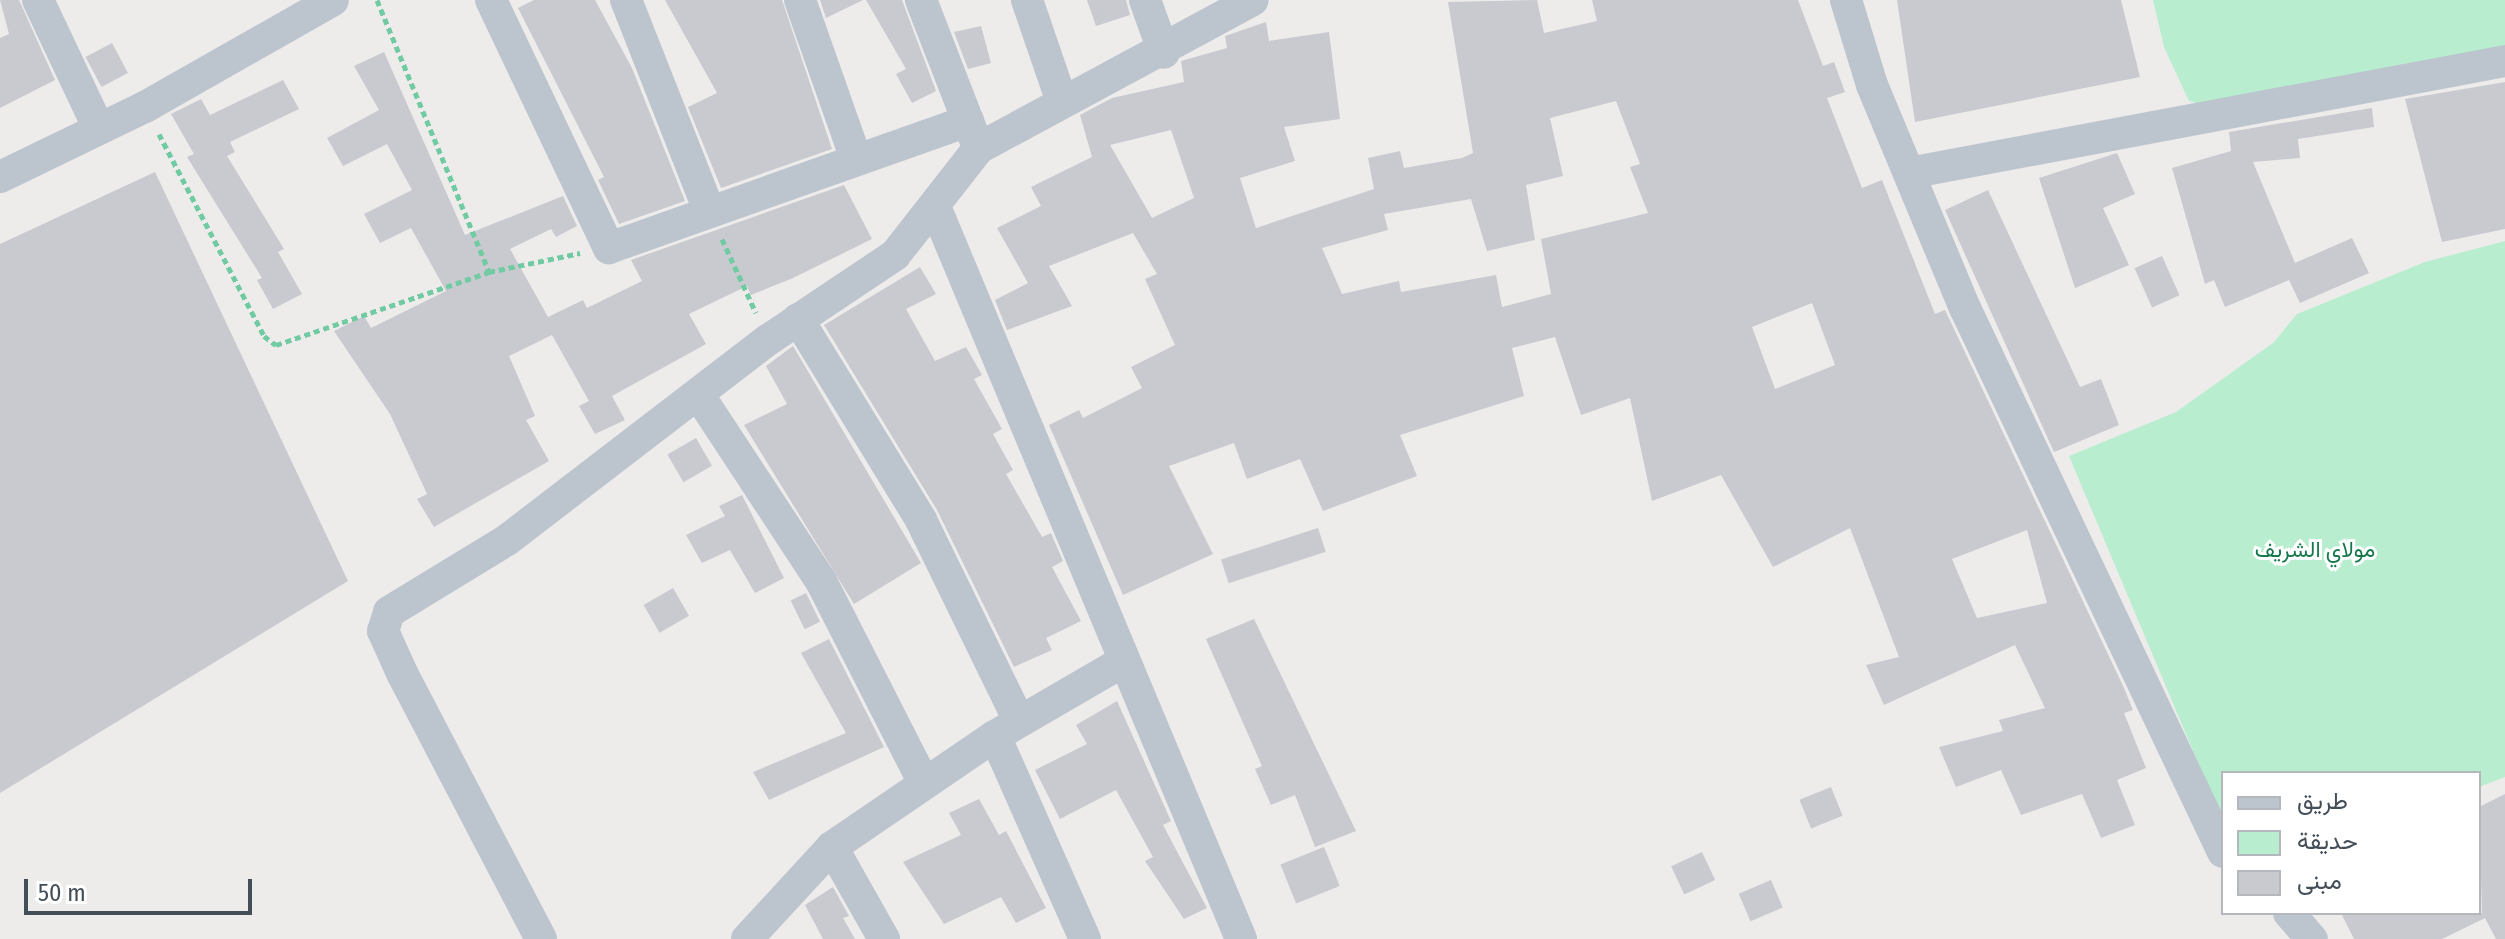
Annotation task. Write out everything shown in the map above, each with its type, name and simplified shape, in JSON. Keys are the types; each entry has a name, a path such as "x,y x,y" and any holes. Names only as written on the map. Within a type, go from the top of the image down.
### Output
{"street":[{"path":"38,0 97,125"},
{"path":"0,177 97,125 145,107 333,0"},
{"path":"491,0 609,248 855,156 973,135 1062,102 1164,53 1253,0"},
{"path":"626,0 709,211"},
{"path":"800,0 855,156"},
{"path":"541,939 382,625 400,602 507,540 700,397 768,340 895,255 936,209 973,135 921,0"},
{"path":"1027,0 1062,102"},
{"path":"1145,0 1164,53"},
{"path":"1846,0 1909,173 2007,401 2058,491 2221,848"},
{"path":"1909,173 2505,61"},
{"path":"936,209 1241,939"},
{"path":"798,319 921,520 1007,728 1085,939"},
{"path":"700,397 821,581 923,781"},
{"path":"753,937 832,847 923,781 1007,728 1124,661"},
{"path":"832,847 884,939"},
{"path":"2291,915 2312,939"}],"path":[{"path":"377,0 489,272"},
{"path":"145,107 268,342 489,272 609,248"},
{"path":"709,211 768,340"}],"green space":[{"path":"2153,0 2505,0 2505,54 2207,106 2189,101 2164,47"},
{"name":"مولاي الشريف","path":"2505,241 2505,777 2481,786 2481,771 2221,771 2221,817 2069,456 2176,412 2273,343 2297,314 2425,262"}],"building":[{"path":"0,0 19,0 55,80 0,108 0,38 9,34"},
{"path":"534,0 595,0 632,68 685,201 619,224 598,180 604,177 518,8"},
{"path":"665,0 782,0 832,149 721,188 688,107 717,93"},
{"path":"820,0 863,0 826,18"},
{"path":"866,0 902,0 936,91 912,103 896,74 906,69"},
{"path":"1087,0 1126,0 1130,15 1096,26"},
{"path":"1537,0 1544,33 1597,21 1592,0 1798,0 1823,66 1834,62 1845,92 1827,98 1862,188 1882,180 1935,314 1945,310 2133,710 2124,713 2146,768 2117,780 2135,825 2101,838 2082,794 2021,815 2001,770 1956,787 1939,747 2003,731 1999,720 2045,708 2015,645 1884,705 1866,665 1899,657 1850,528 1773,567 1721,475 1652,501 1630,398 1581,415 1555,337 1512,348 1524,396 1400,435 1417,476 1323,511 1300,459 1247,479 1234,443 1169,466 1213,554 1123,595 1049,425 1079,410 1083,418 1142,388 1131,367 1175,345 1145,279 1157,274 1133,233 1049,266 1072,306 1007,330 995,300 1028,283 997,228 1041,206 1031,187 1092,157 1080,115 1112,98 1184,82 1181,61 1227,48 1225,36 1266,22 1269,41 1329,32 1340,119 1284,127 1295,161 1240,178 1256,228 1374,189 1368,158 1400,151 1404,168 1462,158 1473,153 1448,2","holes":["1616,101 1640,164 1630,167 1648,213 1541,239 1551,294 1502,307 1496,275 1401,292 1399,281 1342,294 1322,248 1388,230 1384,214 1471,199 1487,251 1535,240 1526,185 1563,176 1550,118","1171,130 1194,198 1152,218 1110,145","1812,303 1835,365 1775,389 1752,327","2027,530 2047,603 1977,618 1952,559"]},
{"path":"1897,0 2121,0 2140,77 1915,122"},
{"path":"981,26 991,63 968,69 954,32"},
{"path":"112,43 128,73 101,87 86,57"},
{"path":"384,52 465,235 563,196 577,226 556,237 551,229 510,249 548,317 583,300 587,308 642,281 631,260 844,185 872,239 793,278 751,295 747,286 689,314 706,344 612,396 625,420 595,434 579,406 589,401 552,335 509,356 535,416 526,420 549,461 434,527 417,499 427,494 390,414 334,331 364,316 371,328 446,291 411,228 380,243 364,214 412,190 387,144 343,166 327,138 379,110 354,66"},
{"path":"283,80 299,109 230,142 235,152 227,156 284,249 278,252 302,294 273,309 257,280 262,278 187,157 194,154 171,114 201,99 210,115"},
{"path":"2505,82 2505,229 2442,242 2405,99"},
{"path":"2372,108 2374,127 2298,139 2300,158 2253,162 2295,263 2352,238 2369,273 2300,303 2289,280 2225,307 2214,280 2205,284 2172,168 2231,151 2229,132"},
{"path":"2117,153 2135,194 2103,208 2129,265 2075,288 2039,178"},
{"path":"155,172 348,581 0,793 0,244"},
{"path":"1988,190 2080,387 2101,379 2119,425 2054,452 1945,210"},
{"path":"2162,256 2179,295 2152,307 2135,268"},
{"path":"920,267 936,294 906,309 935,361 966,347 982,375 974,379 1002,429 993,434 1013,470 1006,474 1042,537 1051,533 1063,561 1052,567 1081,621 1046,638 1052,650 1014,667 937,510 824,325"},
{"path":"793,346 921,563 854,604 744,425 787,404 766,366"},
{"path":"696,438 712,466 683,482 667,454"},
{"path":"742,495 784,578 755,593 730,550 702,563 686,535 725,516 719,506"},
{"path":"1318,528 1326,552 1229,583 1221,560"},
{"path":"673,588 689,616 660,633 644,605"},
{"path":"806,593 820,622 805,629 791,600"},
{"path":"1254,619 1356,831 1315,847 1295,795 1271,805 1255,769 1262,766 1206,639"},
{"path":"829,639 884,747 769,800 753,772 846,733 801,653"},
{"path":"1117,701 1171,821 1163,825 1207,908 1184,919 1145,861 1153,857 1116,790 1060,819 1035,770 1087,744 1076,725"},
{"path":"1831,787 1843,816 1811,828 1799,800"},
{"path":"2505,794 2505,939 2496,939 2485,918 2442,939 2354,939 2342,915 2481,915 2481,806"},
{"path":"979,799 999,835 1006,831 1046,908 1016,923 1001,897 944,924 903,862 961,835 949,813"},
{"path":"1324,847 1340,886 1296,904 1280,865"},
{"path":"1702,852 1715,880 1684,894 1671,866"},
{"path":"1771,880 1783,908 1751,921 1739,894"},
{"path":"833,887 849,916 843,918 855,939 823,939 805,905"}]}
